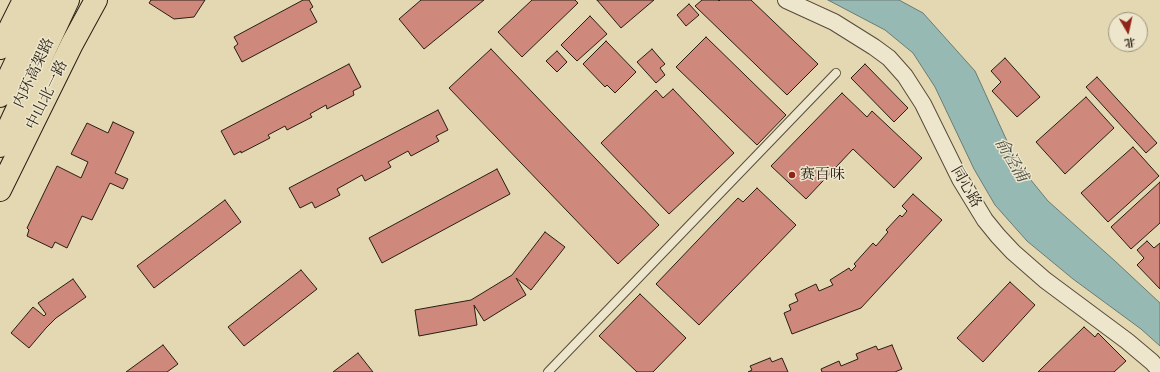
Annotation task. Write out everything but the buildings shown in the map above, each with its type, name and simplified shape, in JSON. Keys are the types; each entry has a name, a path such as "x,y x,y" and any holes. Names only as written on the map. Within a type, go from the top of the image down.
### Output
{"main road":[{"path":"0,48 6,20 24,0"},
{"name":"内环高架路","path":"0,96 45,0"},
{"name":"内环高架路","path":"0,146 68,0"},
{"name":"中山北一路","path":"0,190 72,44 96,0"}],"street":[{"name":"同心路","path":"786,0 834,22 889,58 905,76 923,104 960,179 998,236 1013,252 1045,280 1127,341 1160,370"}],"lane":[{"path":"548,372 836,73"}],"water":[{"name":"俞泾浦","path":"828,0 899,0 923,13 975,71 1017,163 1048,201 1160,303 1160,346 1141,329 1073,279 1027,241 995,205 974,169 935,87 913,53 885,30"}],"place":[{"name":"赛百味","path":"792,175"}]}
